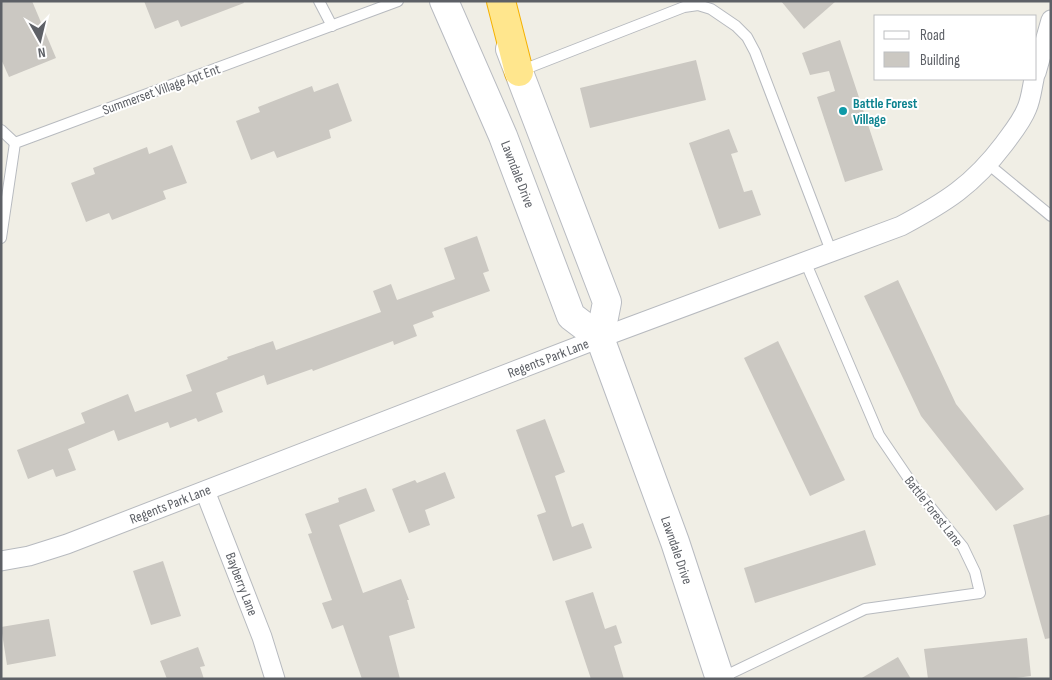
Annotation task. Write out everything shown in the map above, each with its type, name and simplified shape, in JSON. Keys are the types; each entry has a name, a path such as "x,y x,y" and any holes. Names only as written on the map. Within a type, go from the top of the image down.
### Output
{"highway":[{"path":"501,1 519,72"}],"main road":[{"name":"Lawndale Drive","path":"444,1 503,136 571,316 600,338 675,542 720,678"},
{"path":"492,1 607,302 600,338"}],"street":[{"path":"1037,70 1049,31"},
{"name":"Regents Park Lane","path":"1,561 29,556 67,544 600,338 900,226 938,206 965,187 988,164 1015,129 1027,108 1034,80"},
{"name":"Bayberry Lane","path":"205,491 262,637 275,679"}],"lane":[{"path":"319,1 332,26"},
{"name":"Summerset Village Apt Ent","path":"15,143 398,1"},
{"path":"519,72 684,7 698,5 711,9 736,26 747,37 755,52 831,252"},
{"path":"1,130 15,143 1,238"},
{"path":"988,164 1051,216"},
{"name":"Battle Forest Lane","path":"720,678 865,609 980,593 974,572 963,548 915,488 880,435 805,261"}],"building":[{"path":"1,1 32,1 56,58 9,77 1,59"},
{"path":"144,1 243,1 244,3 181,27 178,20 155,29"},
{"path":"781,1 836,1 804,29"},
{"name":"Battle Forest Village","path":"840,40 883,170 845,182 817,97 835,91 829,71 810,75 802,53"},
{"path":"696,60 706,100 590,128 580,88"},
{"path":"338,83 352,121 329,130 331,138 277,158 274,151 251,160 236,121 260,112 258,107 312,86 314,92"},
{"path":"729,129 738,152 731,154 744,192 752,190 761,215 719,229 689,143"},
{"path":"172,145 187,183 163,191 166,199 112,220 109,213 86,222 71,183 95,174 93,168 147,147 149,154"},
{"path":"477,236 489,271 483,273 490,291 432,312 434,317 413,325 417,336 394,345 393,341 313,371 312,369 267,385 264,375 216,393 223,412 198,422 196,418 170,428 168,422 118,441 114,430 68,449 76,470 56,477 53,469 28,479 17,450 85,423 81,413 128,394 135,412 192,391 186,375 228,359 227,357 273,341 276,350 381,312 373,291 391,284 397,300 455,279 444,248"},
{"path":"898,280 956,404 1024,489 996,511 921,416 864,296"},
{"path":"778,341 845,480 810,496 744,358"},
{"path":"545,419 565,472 555,476 572,527 583,523 592,548 553,561 537,515 546,512 516,430"},
{"path":"445,472 455,498 425,510 430,525 409,533 392,489 415,480 417,483"},
{"path":"366,488 375,511 339,525 363,593 401,579 409,600 407,600 415,628 389,636 400,679 362,679 343,625 332,629 322,603 332,600 308,534 312,533 305,514 339,502 338,498"},
{"path":"1051,514 1051,638 1045,639 1013,525"},
{"path":"865,530 876,565 755,603 744,568"},
{"path":"163,561 181,616 151,625 133,571"},
{"path":"593,592 605,629 616,625 622,643 614,646 624,679 591,679 565,601"},
{"path":"49,619 56,656 7,665 1,627"},
{"path":"1027,638 1031,676 1007,679 928,679 924,649"},
{"path":"198,647 205,666 200,667 204,679 167,679 160,661"},
{"path":"898,657 911,679 860,679"}],"place":[{"name":"Battle Forest Village","path":"843,111"}]}
